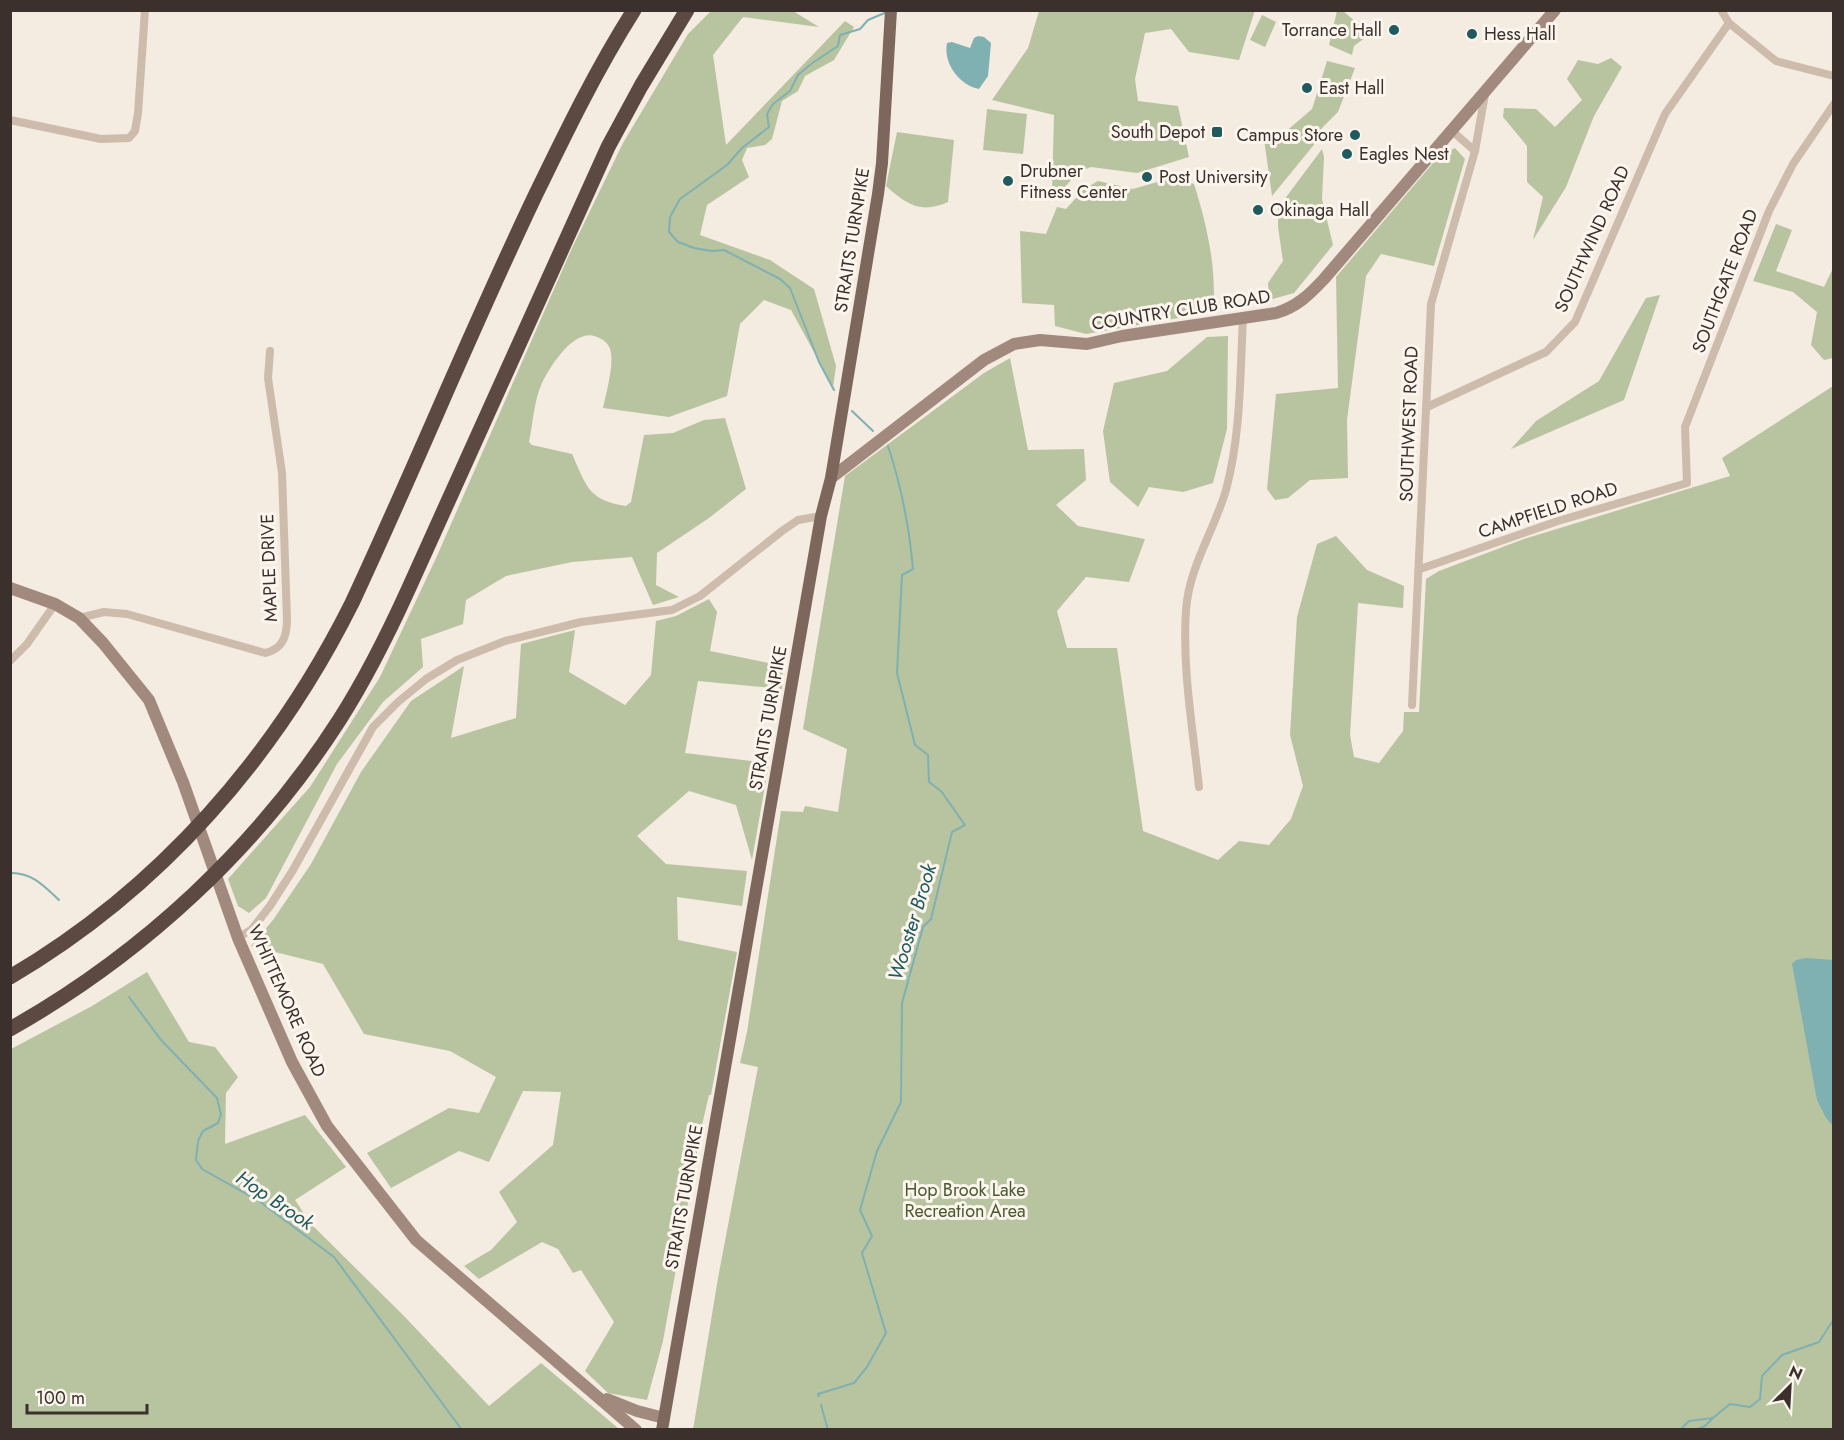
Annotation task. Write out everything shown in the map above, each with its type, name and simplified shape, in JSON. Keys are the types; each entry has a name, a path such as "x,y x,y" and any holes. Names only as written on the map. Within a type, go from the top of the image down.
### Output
{"highway":[{"path":"10,977 111,907 183,843 237,784 313,676 336,634 381,539 502,264 584,95 634,10"},
{"path":"10,1029 70,993 109,965 200,889 230,859 296,782 339,721 376,656 413,579 608,147 641,86 687,10"},
{"path":"641,86 698,10"}],"main road":[{"name":"COUNTRY CLUB ROAD","path":"831,478 993,354 1022,342 1047,340 1087,344 1122,336 1284,311 1299,303 1309,295 1555,10"},
{"name":"STRAITS TURNPIKE","path":"663,1424 821,516 831,478 878,194 891,13"},
{"name":"WHITTEMORE ROAD","path":"10,588 55,604 79,618 103,643 149,700 183,782 238,938 292,1062 327,1126 416,1240 636,1430"},
{"name":"WHITTEMORE ROAD","path":"597,1395 663,1424"}],"street":[{"path":"10,120 101,139 129,138 135,131 138,113 145,10"},
{"path":"1720,10 1729,23 1776,61 1833,76"},
{"name":"SOUTHWIND ROAD","path":"1427,407 1546,352 1575,322 1665,114 1729,23"},
{"name":"SOUTHWEST ROAD","path":"1412,705 1431,304 1475,151 1485,93"},
{"name":"SOUTHGATE ROAD","path":"1687,483 1685,427 1769,211 1793,164 1833,104"},
{"path":"1452,131 1475,151"},
{"path":"1198,788 1187,669 1186,610 1192,574 1225,492 1236,447 1243,318"},
{"name":"MAPLE DRIVE","path":"79,618 104,612 127,614 266,653 274,651 282,644 287,632 283,484 268,378 270,351"},
{"name":"CAMPFIELD ROAD","path":"1420,569 1558,521 1687,483"},
{"path":"238,938 252,928 270,906 373,727 426,679 457,660 505,641 581,622 672,610 700,596 798,520 821,516"},
{"path":"10,662 27,644 55,604"}],"green space":[{"path":"1255,10 1239,60 1189,52 1171,29 1145,33 1135,79 1138,101 1178,106 1189,157 1137,173 1091,167 1078,172 1064,188 1052,191 1054,115 992,100 1028,48 1039,11"},
{"path":"711,11 793,11 819,27 743,17 713,55 726,145 845,21 854,27 834,60 805,76 798,91 782,101 772,139 765,145 747,148 742,160 749,177 707,205 700,235 770,260 814,289 836,366 833,387 791,310 764,300 740,324 727,396 669,417 603,408 611,370 609,347 601,339 589,335 572,342 551,367 539,390 529,442 532,445 572,454 581,475 596,496 626,506 631,502 644,435 673,433 704,420 725,418 746,489 709,518 657,553 656,585 679,597 653,605 632,557 572,562 506,576 466,600 463,624 421,639 423,667 383,702 337,764 266,898 249,913 238,906 228,879 310,787 380,677 437,556 572,248 623,143 688,34"},
{"path":"1337,11 1343,11 1370,34 1354,46 1352,55 1329,45"},
{"path":"1262,15 1276,22 1265,47 1250,40"},
{"path":"1611,58 1622,67 1594,116 1566,187 1533,240 1543,197 1527,182 1527,146 1503,117 1504,108 1536,109 1555,127 1582,100 1567,79 1578,60 1598,64"},
{"path":"1327,61 1355,68 1338,112 1322,128 1317,141 1272,196 1264,139 1283,134 1312,109"},
{"path":"987,109 1027,114 1023,154 983,150"},
{"path":"897,132 954,140 948,202 930,207 915,206 886,186"},
{"path":"1455,148 1465,159 1434,266 1381,254 1366,276 1347,420 1348,478 1310,480 1288,498 1275,500 1267,489 1276,394 1338,388 1336,277 1439,156"},
{"path":"1322,149 1324,157 1322,199 1333,245 1294,293 1269,300 1268,283 1283,261 1278,208"},
{"path":"1175,177 1194,184 1199,200 1212,263 1213,312 1086,334 1055,326 1054,305 1022,303 1020,231 1046,234 1057,207 1066,209 1084,189 1098,181 1133,189"},
{"path":"1776,224 1792,230 1776,271 1824,287 1833,268 1833,358 1824,360 1811,345 1817,312 1793,292 1753,281"},
{"path":"1660,295 1624,400 1511,449 1536,421 1599,381 1646,298"},
{"path":"1228,336 1227,429 1213,483 1183,492 1149,487 1138,507 1110,482 1103,431 1114,383 1167,371 1207,337"},
{"name":"Hop Brook Lake Recreation Area","path":"1010,358 1028,450 1084,449 1086,480 1056,505 1078,526 1145,539 1129,582 1086,577 1057,611 1067,648 1117,648 1143,831 1218,860 1239,841 1269,845 1291,819 1303,786 1290,735 1297,617 1317,544 1336,536 1367,570 1404,586 1403,608 1358,603 1350,735 1354,757 1379,763 1403,731 1404,712 1419,712 1426,579 1439,571 1524,539 1730,476 1722,458 1833,386 1833,1429 693,1430 718,1278 758,1067 740,1063 747,1032 781,811 803,812 805,806 838,812 847,749 803,729 845,476 984,373"},
{"path":"709,599 717,612 710,651 783,666 782,689 698,681 685,753 769,763 752,860 736,805 689,791 637,836 666,864 747,871 742,906 677,897 678,940 737,952 711,1095 709,1095 702,1125 663,1341 647,1400 608,1393 585,1371 614,1322 581,1270 573,1273 558,1249 542,1242 479,1279 464,1266 491,1250 517,1222 499,1192 553,1145 561,1092 523,1091 489,1162 459,1151 391,1188 367,1153 449,1108 479,1113 496,1077 450,1051 364,1034 323,964 251,946 273,920 311,864 361,772 411,701 464,666 451,738 516,718 521,644 575,630 569,672 625,705 651,675 656,621 676,616"},
{"path":"147,972 189,1042 215,1047 238,1077 226,1093 225,1144 305,1115 346,1167 295,1200 311,1224 404,1316 489,1406 541,1363 619,1429 11,1429 11,1049 92,1006"}],"water":[{"path":"984,37 991,43 988,76 979,89 959,78 950,65 946,51 947,43 952,42 970,48 974,38"},
{"path":"1806,958 1833,960 1833,1126 1817,1100 1792,964 1796,960"}],"waterway":[{"name":"Wooster Brook","path":"834,390 819,362 790,288 780,279 724,250 694,248 678,242 669,232 670,217 680,199 727,165 742,148 769,127 767,114 773,104 790,91 798,75 838,46 840,35 860,29 868,20 887,12"},
{"name":"Wooster Brook","path":"852,411 873,431"},
{"name":"Wooster Brook","path":"819,1396 818,1394 854,1383 867,1367 886,1333 862,1253 872,1236 860,1210 877,1151 901,1102 902,1003 923,927 931,919 952,832 965,825 941,791 929,782 928,755 915,745 897,673 902,575 913,569 904,507 888,446"},
{"name":"Hop Brook","path":"10,873 18,873 31,878 43,885 59,900"},
{"name":"Hop Brook","path":"129,997 161,1040 217,1098 221,1114 218,1123 203,1131 198,1141 196,1160 202,1169 259,1201 334,1257 462,1430"},
{"path":"1680,1430 1689,1421 1713,1418 1730,1404 1750,1407 1760,1399 1762,1376 1782,1355 1819,1342 1834,1319"},
{"name":"Wooster Brook","path":"821,1405 828,1430"},
{"path":"1695,1430 1705,1426 1713,1418"}],"place":[{"name":"Torrance Hall","path":"1394,30"},
{"name":"Hess Hall","path":"1472,34"},
{"name":"East Hall","path":"1307,88"},
{"name":"South Depot","path":"1217,132"},
{"name":"Campus Store","path":"1355,135"},
{"name":"Eagles Nest","path":"1347,154"},
{"name":"Post University","path":"1147,177"},
{"name":"Drubner Fitness Center","path":"1008,181"},
{"name":"Okinaga Hall","path":"1258,210"}]}
